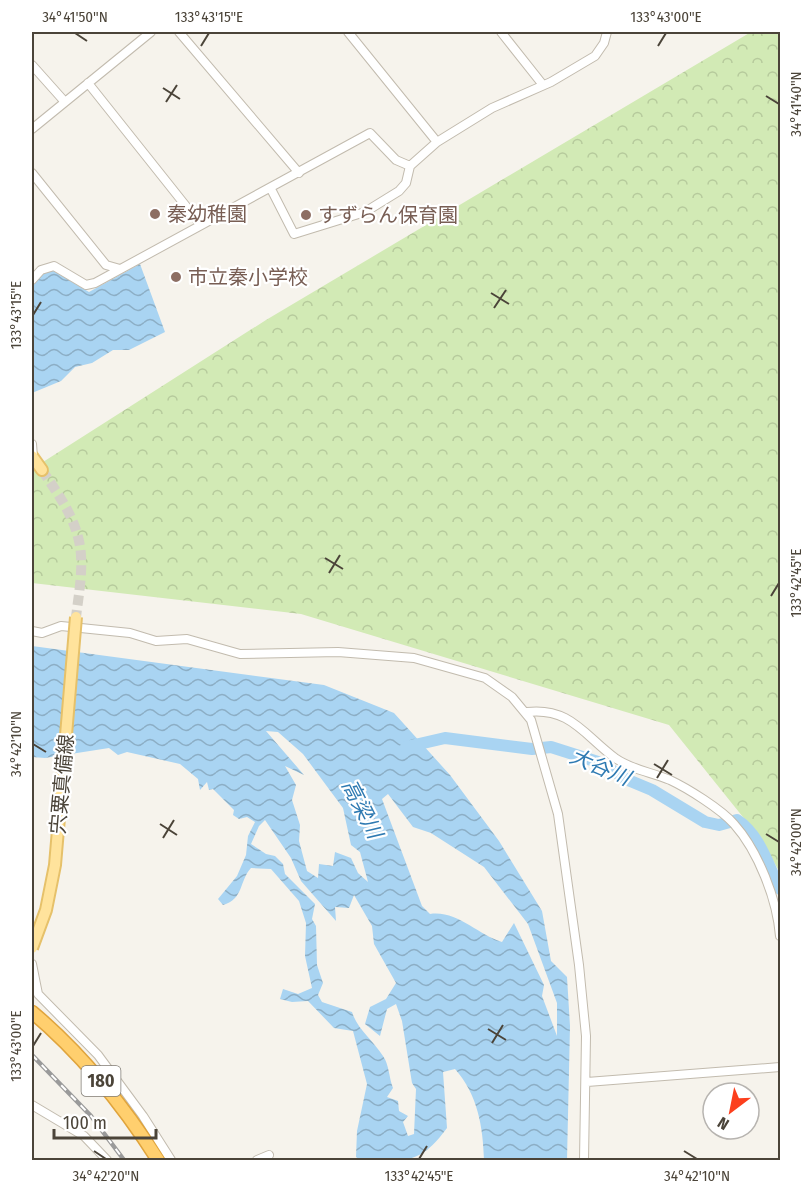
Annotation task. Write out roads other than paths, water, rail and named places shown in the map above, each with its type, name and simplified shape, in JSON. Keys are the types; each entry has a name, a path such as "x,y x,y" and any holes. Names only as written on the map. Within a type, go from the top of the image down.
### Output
{"highway":[{"name":"180","path":"32,1012 68,1044 115,1097 158,1161"}],"main road":[{"path":"32,456 42,470"},
{"name":"宍粟真備線","path":"32,948 46,910 55,865 76,617"}],"street":[{"path":"32,129 152,32"},
{"path":"179,32 299,173"},
{"path":"348,32 437,142"},
{"path":"501,32 543,85"},
{"path":"271,189 294,234 364,212 403,187 410,166 437,142 492,108 543,85 596,56 604,43 606,32"},
{"path":"32,65 65,102"},
{"path":"88,83 201,225"},
{"path":"32,280 41,270 54,266 90,285 271,189 370,133 396,160 410,166"},
{"path":"32,173 106,265 120,269"},
{"path":"32,444 32,456"},
{"path":"32,631 42,633 61,626 130,633 156,641 187,639 240,654 339,651 414,658 485,678 512,697 527,712 558,814 579,965 587,1082 585,1161"},
{"path":"527,712 546,710 561,714 615,758 631,768 669,780 716,809 734,824 768,884 780,936"},
{"path":"32,964 38,994 98,1055 143,1116 171,1161"},
{"path":"587,1082 780,1067"},
{"path":"32,1105 84,1136 107,1161"},
{"path":"257,1161 269,1155"}],"water":[{"path":"140,264 165,332 129,350 113,350 92,363 75,367 61,381 32,393 32,288 38,279 45,272 52,270 89,292"},
{"name":"高梁川","path":"32,646 324,685 394,713 450,775 499,841 542,911 551,961 567,977 570,1026 567,1160 484,1160 478,1112 469,1090 455,1069 443,1072 447,1128 428,1149 410,1159 360,1160 356,1157 357,1131 367,1084 353,1031 334,1028 308,1001 292,1002 280,999 283,989 298,994 312,988 305,956 306,923 299,901 271,869 251,868 235,899 223,905 218,899 237,876 246,855 248,836 255,822 247,817 239,819 233,815 234,810 213,789 209,790 207,782 200,790 198,779 180,764 127,752 118,755 109,748 45,758 32,757","holes":["266,731 278,732 303,754 343,808 351,845 360,852 368,882 358,873 351,858 335,852 333,866 319,864 318,878 307,871 299,841 300,825 292,800 296,785 285,766 304,775","388,794 413,827 431,833 484,867 528,924 557,1003 557,1036 542,996 544,985 514,923 502,942 458,919 430,914 422,906 382,799","265,820 291,858 301,881 336,921 335,907 349,908 354,895 372,926 374,944 396,983 386,999 370,1007 365,1024 380,1036 387,1009 396,1004 402,1021 412,1083 416,1089 414,1134 408,1136 403,1122 408,1116 399,1111 398,1101 387,1097 393,1088 387,1063 379,1050 358,1024 352,1012 322,1002 318,995 323,983 317,965 316,926 312,919 315,904 285,874 283,864 275,856 266,854 251,844 259,826"]}],"waterway":[{"name":"大谷川","path":"406,747 445,738 532,749 551,747 598,762 628,780 652,790 705,822 719,825 737,820 758,842 780,889"}],"tunnel":[{"path":"42,470 68,511 78,537 81,567 76,617"}],"railway":[{"path":"32,1055 91,1116 124,1160"}],"place":[{"name":"秦幼稚園","path":"155,214"},
{"name":"すずらん保育園","path":"306,215"},
{"name":"市立秦小学校","path":"176,277"}]}
